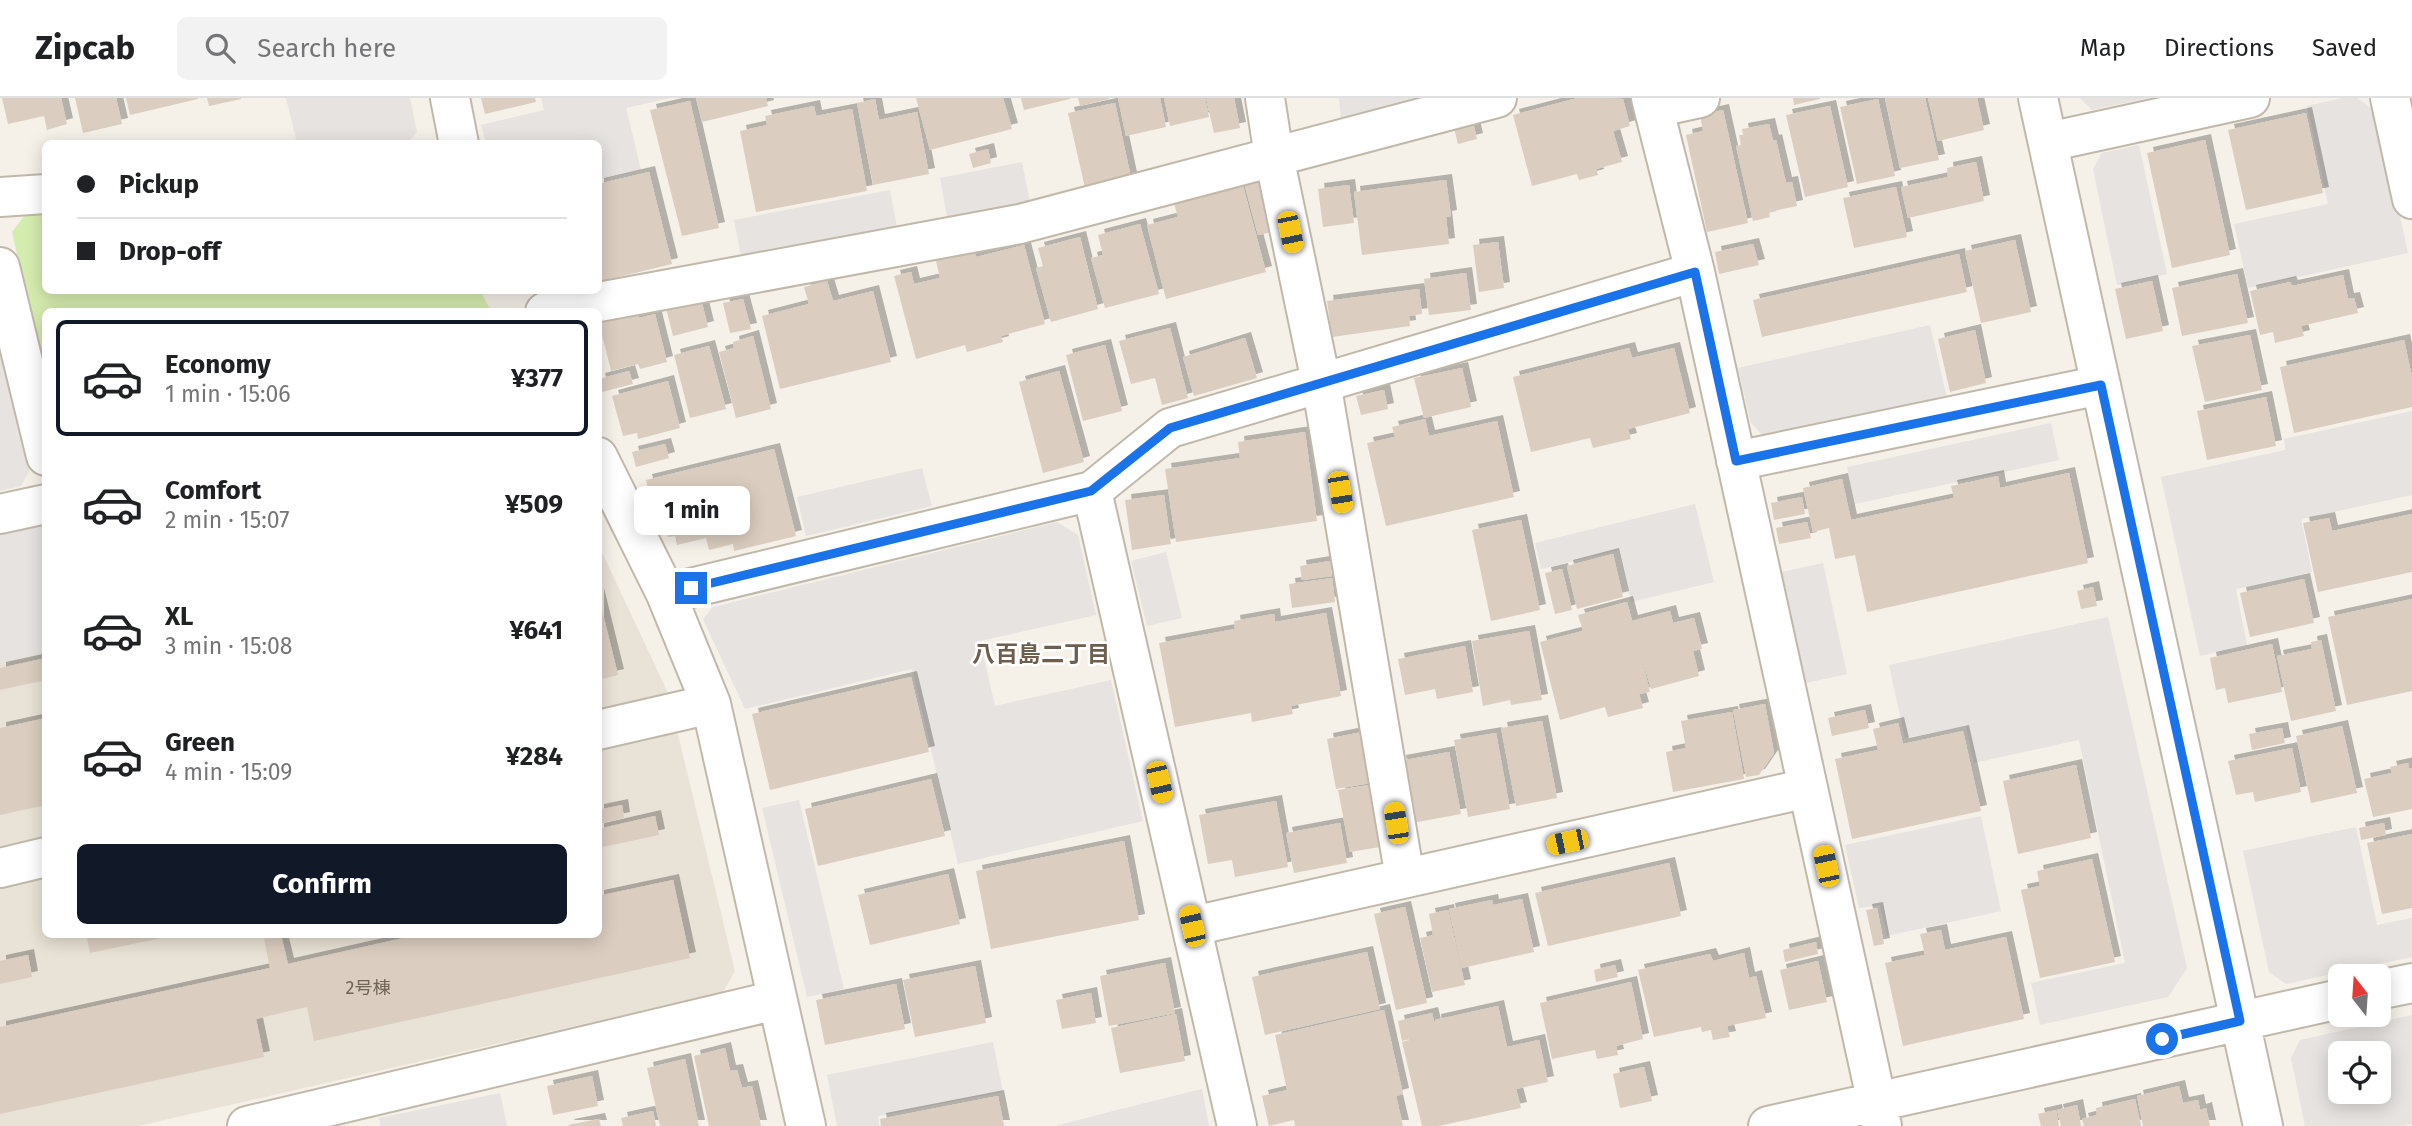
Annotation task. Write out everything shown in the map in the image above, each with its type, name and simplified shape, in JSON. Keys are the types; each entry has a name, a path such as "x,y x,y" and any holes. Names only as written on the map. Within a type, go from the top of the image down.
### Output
{"street":[{"path":"450,98 458,140"},
{"path":"1265,98 1274,156 1321,382 1405,878"},
{"path":"567,308 1020,224 1497,98"},
{"path":"1700,98 1652,103 1695,272 1880,1114"},
{"path":"2038,98 2263,1126"},
{"path":"2048,142 2250,98"},
{"path":"2390,98 2412,199"},
{"path":"0,197 42,194"},
{"path":"0,267 42,440"},
{"path":"666,594 1091,491 1170,428 1695,272"},
{"path":"1736,461 2101,385"},
{"path":"602,465 666,594 711,704 806,1126"},
{"path":"1091,491 1237,1126"},
{"path":"0,514 42,505"},
{"path":"602,729 711,704"},
{"path":"1192,926 1808,788"},
{"path":"0,868 42,858"},
{"path":"2391,987 2412,983"},
{"path":"247,1126 778,1000"},
{"path":"1768,1126 1880,1114 2240,1021 2328,1002"}],"shaded area":[{"path":"286,98 410,98 417,132 410,140 296,140"},
{"path":"541,98 671,98 626,108 641,170 602,179 602,140 485,140 481,125 544,110"},
{"path":"1339,98 1430,98 1341,120"},
{"path":"2080,98 2148,98 2092,110"},
{"path":"2343,98 2357,98 2377,112 2408,253 2248,288 2234,224 2328,204 2307,106"},
{"path":"2139,145 2167,274 2117,285 2093,169 2102,153"},
{"path":"1022,162 1031,207 948,222 940,178"},
{"path":"890,190 897,227 741,256 734,220"},
{"path":"1930,325 1947,398 1766,439 1751,423 1738,368"},
{"path":"0,326 33,464 21,486 0,491"},
{"path":"2412,411 2412,495 2301,519 2312,572 2236,589 2247,645 2200,656 2161,477 2285,450 2284,439"},
{"path":"2051,423 2059,460 1855,504 1847,467"},
{"path":"922,468 932,506 806,536 797,497"},
{"path":"1695,504 1714,582 1631,602 1619,550 1541,569 1535,543"},
{"path":"1057,522 1078,535 1096,615 980,641 995,706 1111,680 1143,821 958,864 912,669 745,709 703,619 713,607"},
{"path":"42,526 42,938 602,938 602,552 668,693 735,971 723,992 138,1126 0,1126 0,535"},
{"path":"42,526 42,653 0,662 0,535"},
{"path":"1166,552 1182,618 1147,626 1131,561"},
{"path":"1823,563 1847,674 1806,683 1782,572"},
{"path":"2108,617 2187,968 2168,997 2040,1025 2031,983 2125,963 2079,740 1974,763 1966,726 1905,738 1889,665"},
{"path":"799,800 844,989 807,997 762,808"},
{"path":"1981,816 2001,911 1887,936 1880,905 1859,908 1845,845"},
{"path":"2356,827 2377,925 2412,918 2412,957 2379,964 2328,964 2328,975 2286,984 2269,972 2243,851"},
{"path":"2412,1015 2412,1124 2305,1126 2291,1058 2300,1040 2358,1027 2391,1027 2391,1020"},
{"path":"993,1042 1003,1092 878,1116 879,1126 837,1126 827,1075"},
{"path":"1202,1089 1209,1126 1055,1126 1121,1109"},
{"path":"500,1093 507,1126 381,1126 379,1118"}],"green space":[{"path":"42,214 42,294 482,294 489,308 42,308 42,364 12,232 25,215"}],"building":[{"path":"2,98 61,98 67,124 47,130 44,116 8,124"},
{"path":"75,98 116,98 122,124 83,133"},
{"path":"126,98 198,98 198,99 130,115"},
{"path":"207,98 241,98 241,99 209,106"},
{"path":"481,98 535,98 536,102 485,114"},
{"path":"696,98 766,98 768,106 702,122"},
{"path":"916,98 1003,98 1012,129 930,150"},
{"path":"1021,98 1070,98 1070,99 1024,110"},
{"path":"1078,98 1109,98 1109,99 1080,106"},
{"path":"1118,98 1160,98 1166,127 1126,136"},
{"path":"1164,98 1205,98 1209,117 1170,126"},
{"path":"1206,98 1234,98 1240,128 1214,133"},
{"path":"1578,98 1623,99 1630,126 1613,131 1622,162 1596,169 1598,175 1579,180 1577,174 1532,186 1513,115"},
{"path":"1793,98 1820,98 1820,99 1794,105"},
{"path":"1885,98 1925,98 1939,160 1900,168"},
{"path":"1928,98 1977,98 1984,130 1938,141"},
{"path":"875,99 879,120 917,112 929,174 873,185 857,103"},
{"path":"1878,99 1895,176 1857,184 1840,107"},
{"path":"690,101 719,228 682,236 650,110"},
{"path":"1115,103 1131,178 1085,188 1068,113"},
{"path":"814,106 816,116 852,109 867,191 756,212 740,131 767,125 765,116"},
{"path":"1830,106 1848,187 1805,197 1786,115"},
{"path":"1723,110 1748,223 1707,232 1686,135 1703,131 1700,115"},
{"path":"2306,113 2323,193 2246,210 2228,130"},
{"path":"1473,123 1477,139 1458,144 1454,128"},
{"path":"1769,124 1773,141 1776,140 1786,183 1792,182 1797,206 1769,212 1770,217 1753,221 1736,146 1741,145 1739,135 1743,135 1742,129"},
{"path":"2205,140 2230,255 2172,268 2147,153"},
{"path":"988,149 991,163 973,168 969,154"},
{"path":"1976,162 1984,201 1908,218 1901,187 1948,177 1947,168"},
{"path":"649,172 672,264 602,281 602,183"},
{"path":"1446,180 1451,216 1446,217 1449,244 1362,255 1354,192"},
{"path":"1263,181 1276,231 1258,235 1245,186"},
{"path":"1349,185 1354,223 1323,227 1318,189"},
{"path":"1243,186 1266,272 1166,299 1147,225 1178,217 1174,204"},
{"path":"1896,187 1907,237 1854,248 1843,198"},
{"path":"1140,224 1159,294 1105,308 1091,258 1103,255 1098,235"},
{"path":"1080,237 1098,309 1051,322 1036,268 1043,266 1038,248"},
{"path":"2015,240 2031,312 1981,323 1965,251"},
{"path":"1498,242 1504,288 1479,292 1473,245"},
{"path":"1753,244 1759,265 1719,274 1715,252"},
{"path":"1024,245 1045,324 1001,336 1003,342 967,352 965,345 916,359 894,276 911,272 914,284 940,278 935,257 973,247 976,257"},
{"path":"1959,254 1967,292 1762,337 1753,300"},
{"path":"1466,273 1471,310 1429,315 1424,279"},
{"path":"2237,274 2248,323 2182,336 2172,288"},
{"path":"2343,275 2348,299 2354,298 2358,313 2301,326 2304,336 2275,343 2273,332 2260,335 2250,291 2290,282 2292,286"},
{"path":"827,281 833,301 873,291 891,362 780,389 762,316 809,304 804,287"},
{"path":"2152,281 2163,331 2126,339 2115,289"},
{"path":"1419,289 1422,314 1409,316 1410,326 1332,337 1327,301"},
{"path":"701,299 708,327 673,336 666,308"},
{"path":"743,299 751,329 730,333 723,303"},
{"path":"636,308 639,318 655,314 667,362 640,369 638,364 611,371 602,335 602,318"},
{"path":"1170,328 1188,398 1162,405 1155,378 1131,384 1119,341"},
{"path":"1975,330 1986,383 1950,392 1938,339"},
{"path":"2250,335 2262,390 2205,402 2192,346"},
{"path":"753,336 771,409 736,418 719,352 734,348 733,342"},
{"path":"1245,338 1257,378 1194,396 1183,357"},
{"path":"2404,340 2412,377 2412,407 2294,433 2280,367"},
{"path":"1105,345 1122,411 1083,421 1066,355"},
{"path":"709,346 726,409 690,418 674,355"},
{"path":"1629,348 1632,358 1674,348 1690,413 1628,429 1631,439 1593,448 1590,438 1531,452 1513,377"},
{"path":"1462,368 1471,407 1424,418 1414,378"},
{"path":"629,371 633,384 602,392 602,378"},
{"path":"1059,371 1084,462 1043,473 1019,382"},
{"path":"668,381 680,428 638,439 637,433 623,436 612,396"},
{"path":"1384,390 1388,409 1361,415 1356,396"},
{"path":"2266,397 2276,446 2207,460 2197,411"},
{"path":"1425,419 1429,436 1497,421 1514,497 1386,526 1367,443 1395,437 1392,427"},
{"path":"1305,432 1317,521 1176,542 1165,469 1240,458 1238,442"},
{"path":"665,444 669,458 636,467 632,452"},
{"path":"774,449 796,536 734,551 733,544 709,550 706,538 677,545 675,536 668,537 660,503 652,505 646,480"},
{"path":"2069,473 2088,563 1867,612 1855,555 1835,559 1829,528 1813,532 1803,488 1842,479 1851,520 1954,498 1951,486 1998,476 2000,488"},
{"path":"1164,495 1171,544 1132,550 1125,500"},
{"path":"1802,497 1805,514 1774,520 1771,503"},
{"path":"2412,514 2412,572 2318,592 2303,523 2329,518 2332,531"},
{"path":"1521,520 1540,610 1491,621 1472,530"},
{"path":"1807,522 1811,538 1779,544 1776,528"},
{"path":"1613,554 1623,597 1577,609 1567,566"},
{"path":"1330,561 1332,576 1302,580 1300,566"},
{"path":"1562,569 1572,610 1555,614 1545,573"},
{"path":"1332,578 1335,602 1292,608 1289,584"},
{"path":"2304,579 2314,623 2250,637 2240,593"},
{"path":"2093,587 2097,606 2081,609 2077,591"},
{"path":"2412,599 2412,691 2347,705 2328,617"},
{"path":"1627,602 1632,621 1670,611 1673,623 1694,618 1702,649 1693,651 1699,676 1651,689 1638,644 1650,692 1639,694 1643,708 1608,717 1605,707 1560,720 1540,642 1583,631 1578,615"},
{"path":"602,610 618,675 602,679"},
{"path":"1326,613 1341,696 1291,706 1293,714 1252,722 1251,713 1175,727 1159,643 1235,629 1234,621 1274,614 1275,622"},
{"path":"1529,631 1542,700 1511,705 1510,700 1483,706 1472,641"},
{"path":"2321,640 2336,711 2291,721 2277,656 2312,649 2311,642"},
{"path":"2272,644 2282,692 2228,703 2225,688 2216,690 2210,658"},
{"path":"1465,646 1473,692 1437,699 1435,689 1405,695 1398,659"},
{"path":"42,659 42,681 0,690 0,668"},
{"path":"911,677 929,752 770,790 752,714"},
{"path":"1765,704 1774,753 1759,775 1746,777 1733,710"},
{"path":"1865,710 1869,728 1832,736 1828,718"},
{"path":"1732,712 1744,779 1673,792 1666,752 1686,748 1681,721"},
{"path":"42,719 42,806 0,815 0,728"},
{"path":"1542,721 1557,798 1516,806 1501,728"},
{"path":"1898,723 1903,744 1963,731 1981,811 1852,839 1835,759 1878,750 1873,729"},
{"path":"2342,726 2357,793 2311,803 2296,736"},
{"path":"2282,728 2285,743 2252,750 2249,734"},
{"path":"1362,732 1370,783 1336,789 1327,739"},
{"path":"1496,733 1510,809 1468,817 1454,740"},
{"path":"2292,748 2301,792 2255,802 2253,792 2236,795 2228,761"},
{"path":"1449,752 1461,814 1412,823 1400,761"},
{"path":"2408,763 2409,769 2412,768 2412,809 2373,817 2364,779 2392,773 2390,767"},
{"path":"2076,765 2091,838 2018,854 2003,781"},
{"path":"931,779 945,836 818,866 805,809"},
{"path":"1369,785 1380,847 1350,852 1338,790"},
{"path":"1276,801 1288,867 1235,877 1232,860 1208,864 1199,815"},
{"path":"622,805 624,818 602,823 602,809"},
{"path":"655,816 659,835 602,847 602,828"},
{"path":"1340,823 1347,863 1294,873 1286,833"},
{"path":"2384,823 2386,835 2361,840 2359,828"},
{"path":"2412,834 2412,908 2382,914 2367,843"},
{"path":"1124,841 1139,920 991,949 976,871"},
{"path":"2092,859 2115,962 2040,978 2021,890 2040,886 2037,871"},
{"path":"1669,863 1681,916 1548,946 1535,893"},
{"path":"948,874 960,924 870,945 858,895"},
{"path":"673,880 690,958 314,1041 307,1007 256,1019 264,1057 0,1114 0,1027 270,968 264,939 268,938 282,938 288,964 403,938 602,938 602,895"},
{"path":"1522,899 1534,952 1462,968 1449,909 1492,900 1493,905"},
{"path":"1405,907 1427,1003 1396,1010 1374,914"},
{"path":"1877,908 1884,944 1874,946 1866,910"},
{"path":"1448,910 1465,985 1432,992 1420,938 1433,935 1429,914"},
{"path":"1941,930 1945,950 2006,937 2024,1019 1903,1046 1885,963 1925,955 1920,934"},
{"path":"87,938 161,938 90,953"},
{"path":"1816,942 1818,954 1785,962 1783,950"},
{"path":"1367,952 1380,1009 1265,1035 1252,977"},
{"path":"1744,953 1749,978 1756,976 1766,1018 1727,1026 1730,1037 1713,1040 1711,1030 1702,1032 1701,1027 1654,1037 1638,970 1710,954 1713,961"},
{"path":"28,955 32,977 0,984 0,961"},
{"path":"1818,961 1827,1002 1789,1010 1780,970"},
{"path":"1165,963 1175,1013 1109,1026 1100,976"},
{"path":"1615,965 1618,977 1596,982 1594,970"},
{"path":"975,966 986,1023 915,1037 903,980"},
{"path":"1631,982 1643,1039 1616,1046 1618,1055 1597,1059 1595,1050 1552,1059 1540,1003"},
{"path":"896,984 905,1029 825,1045 816,1000"},
{"path":"1091,993 1096,1023 1062,1029 1056,1000"},
{"path":"1498,1006 1507,1047 1539,1040 1548,1082 1516,1089 1521,1108 1439,1126 1422,1126 1402,1042 1432,1034 1402,1041 1398,1021 1432,1013 1436,1029 1435,1020"},
{"path":"1384,1010 1403,1094 1396,1096 1403,1126 1295,1126 1294,1120 1269,1126 1262,1096 1287,1090 1275,1035"},
{"path":"1176,1014 1185,1061 1120,1073 1111,1028"},
{"path":"725,1048 730,1071 737,1070 742,1088 752,1086 761,1126 709,1126 694,1056"},
{"path":"685,1059 699,1126 660,1126 647,1068"},
{"path":"1644,1067 1652,1101 1620,1108 1613,1074"},
{"path":"592,1076 598,1106 553,1115 547,1086"},
{"path":"2179,1086 2183,1103 2198,1100 2200,1110 2206,1108 2210,1126 2143,1126 2137,1096"},
{"path":"998,1096 1004,1126 881,1126 880,1119"},
{"path":"2135,1099 2141,1126 2084,1126 2082,1119 2097,1115 2096,1108"},
{"path":"2077,1105 2081,1126 2061,1126 2057,1110"},
{"path":"2056,1110 2059,1126 2041,1126 2038,1114"},
{"path":"653,1111 656,1126 623,1126 621,1118"},
{"path":"599,1119 601,1126 568,1125"}],"district":[{"name":"八百島二丁目","path":"1041,654"}],"route":[{"path":"691,588 1091,491 1170,428 1695,272 1736,461 2101,385 2240,1021 2162,1039"}]}
